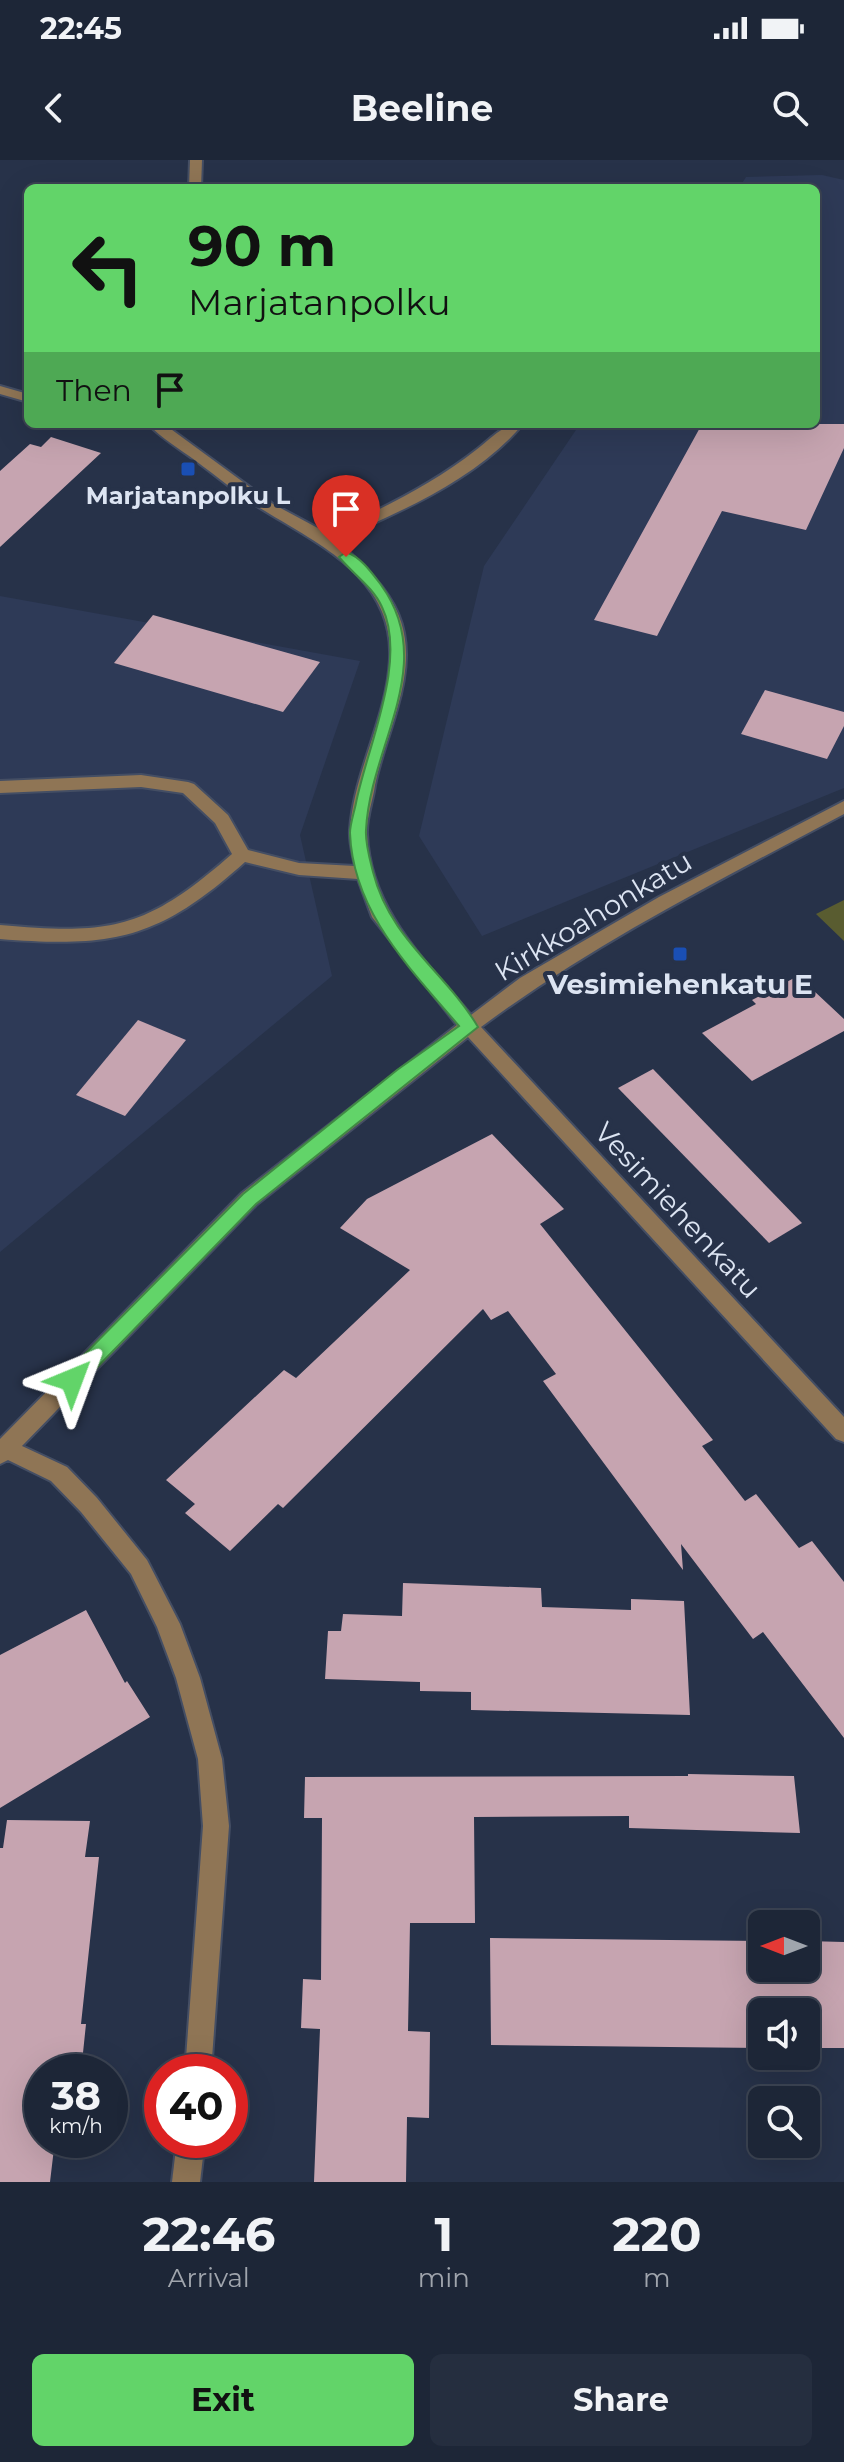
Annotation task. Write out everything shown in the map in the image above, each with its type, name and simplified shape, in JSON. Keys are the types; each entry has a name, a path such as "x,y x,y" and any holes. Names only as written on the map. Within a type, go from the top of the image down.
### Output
{"street":[{"path":"195,184 196,160"},
{"path":"0,390 24,397"},
{"name":"Vesimiehenkatu","path":"160,428 268,507 326,539 366,575 389,606 397,629 398,660 390,707 371,764 358,832 365,873 378,912 470,1027 844,1432"},
{"path":"326,539 429,491 511,428"},
{"path":"0,787 141,781 188,788 222,819 242,855 299,869 365,873"},
{"name":"Kirkkoahonkatu","path":"3,1451 249,1199 403,1075 527,983 653,909 844,807"},
{"path":"0,932 54,938 109,935 150,924 198,896 242,855"},
{"path":"3,1451 59,1474 89,1505 139,1567 168,1624 188,1678 210,1759 216,1826 199,2054"},
{"path":"186,2182 189,2158"}],"shaded area":[{"path":"822,175 844,180 844,788 482,936 419,836 484,566 577,428 820,428 820,184 742,184 746,177"},
{"path":"0,596 360,661 300,835 332,976 0,1252"}],"green space":[{"path":"844,900 844,941 816,914"}],"building":[{"path":"820,424 844,424 844,448 806,530 722,511 657,636 594,620 700,428 820,428"},
{"path":"51,437 101,453 0,547 0,471 30,444 41,447"},
{"path":"153,615 320,662 283,712 114,663"},
{"path":"765,690 844,712 844,726 827,759 741,734"},
{"path":"798,976 844,1019 844,1031 752,1081 702,1033 756,1004 752,1000"},
{"path":"138,1020 186,1040 125,1116 76,1095"},
{"path":"653,1069 802,1223 769,1243 618,1088"},
{"path":"492,1134 564,1209 540,1224 713,1440 702,1446 745,1501 756,1494 799,1548 812,1541 844,1582 844,1738 763,1632 753,1639 681,1544 683,1570 543,1381 556,1374 508,1311 491,1320 483,1309 283,1508 278,1504 230,1551 185,1513 195,1504 166,1480 284,1370 296,1378 410,1270 340,1228 367,1199"},
{"path":"403,1583 541,1588 542,1607 631,1610 631,1599 684,1601 690,1715 471,1710 471,1692 420,1691 420,1682 325,1679 328,1631 341,1631 343,1614 402,1616"},
{"path":"86,1610 125,1683 127,1681 150,1717 0,1808 0,1655"},
{"path":"794,1776 800,1833 629,1828 629,1816 474,1817 475,1923 410,1923 408,2031 430,2032 429,2118 407,2117 406,2182 314,2182 320,2029 301,2028 303,1979 321,1980 322,1818 304,1818 305,1777"},
{"path":"7,1820 90,1821 85,1857 99,1857 81,2024 86,2024 83,2054 24,2054 24,2158 53,2158 50,2182 0,2182 0,1848 3,1848"},
{"path":"490,1938 748,1941 748,1982 820,1982 820,1941 844,1942 844,2048 820,2048 820,1998 748,1998 748,2048 491,2045"}],"place":[{"name":"Marjatanpolku L","path":"188,469"},
{"name":"Vesimiehenkatu E","path":"680,954"}],"route":[{"path":"72,1380 249,1199 403,1075 470,1027 378,912 365,873 358,832 371,764 390,707 398,660 397,629 389,606 366,575 346,557"}]}
